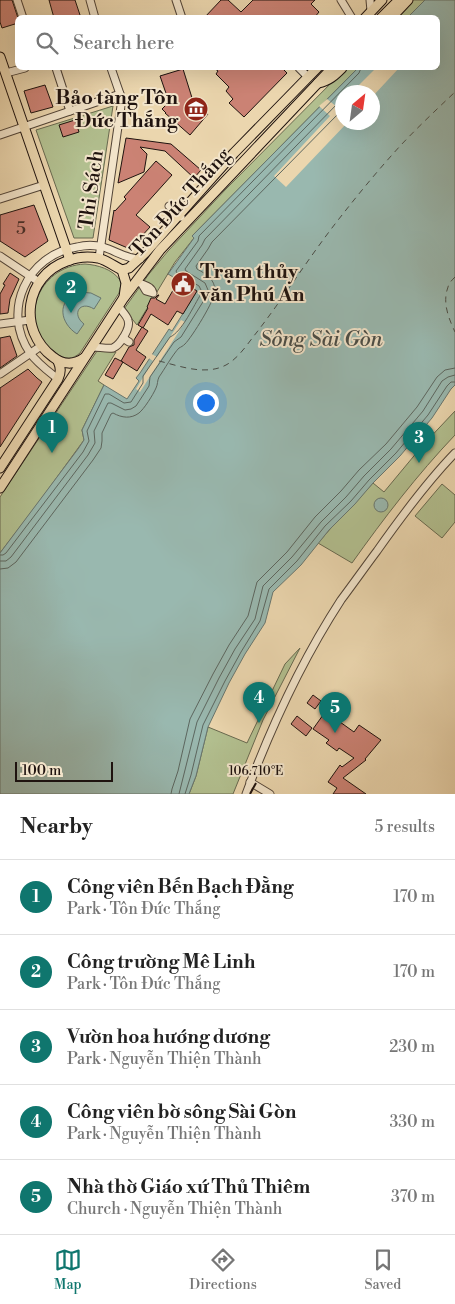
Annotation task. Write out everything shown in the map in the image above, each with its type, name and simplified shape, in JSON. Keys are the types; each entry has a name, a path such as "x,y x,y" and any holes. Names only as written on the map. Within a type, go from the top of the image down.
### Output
{"main road":[{"path":"369,15 382,0"},
{"path":"369,15 389,0"},
{"path":"384,15 399,0"},
{"path":"394,15 408,0"},
{"path":"0,57 70,260"},
{"name":"Tôn Đức Thắng","path":"0,488 121,303 140,284 182,218 234,153 315,70"},
{"path":"308,77 316,84 327,70"},
{"name":"Tôn Đức Thắng","path":"122,270 129,268 140,259 316,84 326,82 340,70"},
{"path":"86,356 73,363 64,363 58,361 41,346 30,320 32,298 39,282 61,263 79,258 99,258 122,270 126,283 121,303"},
{"path":"0,468 58,379 60,367 58,361"}],"street":[{"path":"17,0 21,15"},
{"path":"90,0 94,15"},
{"path":"176,0 181,15"},
{"path":"341,0 350,15"},
{"path":"369,15 370,0"},
{"path":"6,73 17,70"},
{"path":"57,70 70,110"},
{"name":"Thi Sách","path":"99,258 112,196 121,106 120,94 112,70"},
{"path":"301,70 308,77"},
{"path":"0,135 120,94"},
{"path":"0,199 44,185"},
{"path":"169,206 182,218"},
{"path":"58,379 30,353 21,334 18,312 24,286 30,276 38,265 44,261 66,249 82,246 101,246 128,258 140,259"},
{"path":"0,256 39,282"},
{"path":"93,347 110,348 126,340 129,328 128,320 121,303"},
{"path":"0,324 30,320"},
{"path":"0,374 41,346"},
{"path":"246,794 269,736 295,681 341,601 405,512 455,453"},
{"path":"250,782 269,793"}],"green space":[{"path":"412,0 425,0 410,15 398,15"},
{"path":"344,70 356,70 341,85 335,85 335,91 192,236 194,238 175,262 137,325 124,309 168,251 226,189"},
{"path":"113,106 93,238 74,238 36,130"},
{"path":"85,264 109,270 117,276 121,284 119,293 80,353 71,358 65,358 56,353 44,341 36,328 35,313 37,299 44,286 54,275 68,267"},
{"path":"97,351 116,352 98,381 104,385 82,430 84,440 0,553 0,497"},
{"path":"455,411 455,435 401,497 352,563 318,543 373,483 384,492 423,445"},
{"path":"442,484 455,495 455,522 442,538 415,516"},
{"path":"300,648 263,720 233,794 189,794 196,776 208,727 247,743 285,664"}],"water":[{"name":"Sông Sài Gòn","path":"425,0 455,0 455,385 432,418 400,456 329,530 301,565 273,592 265,623 229,683 208,727 196,776 189,794 0,794 0,553 84,440 82,430 104,385 127,399 139,381 136,378 169,329 172,331 197,291 168,274 194,238 192,236 335,91 335,130 380,130 380,85 341,85 356,70 440,70 440,15 410,15"},
{"path":"78,292 91,293 101,298 94,309 85,306 79,309 78,316 84,324 77,334 67,324 63,312 66,301"},
{"path":"378,498 384,498 388,505 384,512 378,512 374,508 374,502"}],"pier":[{"path":"374,70 397,70 380,88 380,85 359,85"},
{"path":"327,99 335,105 335,130 340,130 286,187 274,176 330,116 319,106"},
{"path":"181,320 185,322 140,392 136,389 153,361 147,357 150,353 157,357"}],"building":[{"path":"0,0 12,0 17,15 15,15 15,24 2,28 0,22"},
{"path":"49,0 75,0 80,15 53,15"},
{"path":"221,0 228,0 241,12 253,0 315,0 311,4 319,12 316,15 207,15"},
{"path":"183,70 193,101 208,114 190,135 162,109 169,102 160,76"},
{"path":"217,70 284,70 287,73 244,117 229,103 233,99 226,91 229,87 216,74"},
{"path":"45,85 53,107 31,113 24,91"},
{"path":"75,120 79,132 63,137 59,125"},
{"path":"126,138 171,144 201,170 194,178 165,151 140,147 147,154 144,172 118,183"},
{"path":"156,161 172,175 136,215 150,227 130,249 109,240 114,210 126,199 124,197"},
{"path":"34,205 48,241 25,257 0,241 0,215"},
{"path":"10,273 19,279 10,299 8,313 0,314 0,294 5,285 3,284"},
{"path":"179,280 197,291 183,314 177,311 168,325 151,314 143,328 138,325 148,308 151,298 159,295 156,299 165,304"},
{"path":"142,327 148,331 136,350 146,357 137,371 121,361 129,347 134,345 134,340"},
{"path":"10,336 17,356 0,368 0,338"},
{"path":"115,358 123,362 113,379 105,375"},
{"path":"28,369 42,382 0,447 0,388"},
{"path":"313,695 321,701 315,709 307,703"},
{"path":"323,715 338,725 340,722 354,732 359,725 381,740 366,760 343,778 366,794 333,794 337,788 328,782 340,765 342,767 354,758 339,748 337,751 326,743 329,740 313,729"},
{"path":"297,716 312,728 306,736 291,724"}],"ferry route":[{"path":"159,361 192,369 210,370 226,365 235,358 257,332 325,237 367,184 401,145 455,92"},
{"path":"455,277 448,286 446,293 446,305 455,332"}],"place":[{"name":"Bảo tàng Tôn Đức Thắng","path":"196,109"},
{"name":"Trạm thủy văn Phú An","path":"183,284"},
{"name":"Công trường Mê Linh","path":"71,313"},
{"name":"Công viên Bến Bạch Đằng","path":"52,453"},
{"name":"Vườn hoa hướng dương","path":"419,463"},
{"name":"Công viên bờ sông Sài Gòn","path":"259,723"},
{"name":"Nhà thờ Giáo xứ Thủ Thiêm","path":"335,733"}]}
